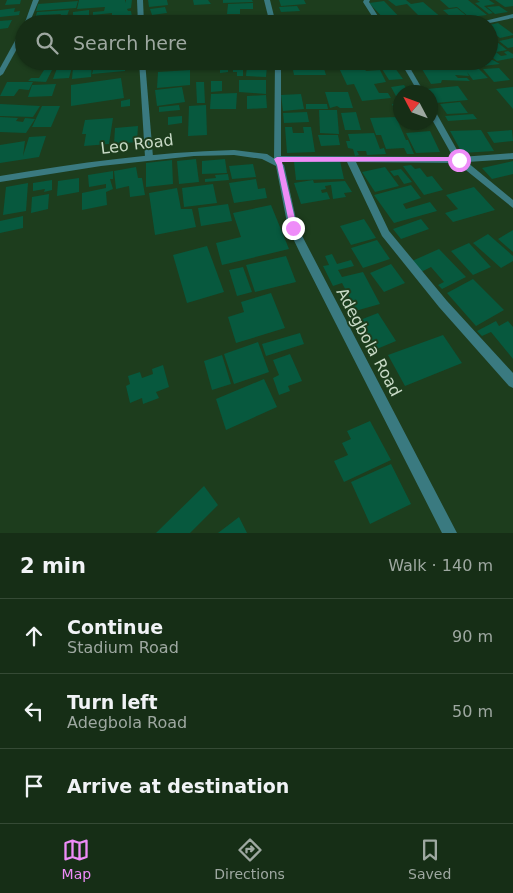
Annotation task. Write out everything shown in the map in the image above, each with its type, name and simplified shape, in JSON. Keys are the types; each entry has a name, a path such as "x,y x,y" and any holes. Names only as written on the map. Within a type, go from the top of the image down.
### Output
{"street":[{"path":"30,15 36,0"},
{"path":"140,0 141,15"},
{"path":"267,0 271,15"},
{"path":"367,0 366,2 374,15"},
{"path":"498,19 513,16"},
{"path":"0,74 15,46"},
{"path":"143,70 149,157"},
{"name":"Adegbola Road","path":"278,70 277,159 280,165 293,228 450,533"},
{"path":"408,70 417,85"},
{"path":"438,123 459,160 513,205"},
{"name":"Leo Road","path":"0,179 149,157 232,153 266,155 277,159 459,160 513,156"},
{"path":"350,159 385,233 443,304 513,382"}],"building":[{"path":"7,0 21,0 20,4 5,5"},
{"path":"79,0 125,0 125,3 126,0 132,0 131,8 127,9 131,11 132,15 112,15 112,13 93,15 93,12 104,11 105,7 77,9"},
{"path":"148,0 167,0 168,5 149,7"},
{"path":"193,0 208,0 211,4 194,5"},
{"path":"223,0 252,0 253,2 223,3"},
{"path":"279,0 304,0 306,4 281,6"},
{"path":"388,0 406,0 411,4 423,2 438,15 418,15 407,4 396,6"},
{"path":"440,0 468,0 487,15 467,15 457,7 449,8"},
{"path":"477,0 489,0 495,4 484,6 493,13 489,14 475,3 480,2"},
{"path":"495,0 513,0 513,6 505,7"},
{"path":"78,1 76,8 36,11 38,4"},
{"path":"384,1 397,15 380,15 369,3"},
{"path":"253,3 253,9 240,9 240,14 227,14 228,4"},
{"path":"297,6 300,11 281,12 279,7"},
{"path":"499,6 508,12 495,14 487,7"},
{"path":"165,7 167,13 152,15 150,9"},
{"path":"15,8 14,12 20,11 19,15 0,17 0,10"},
{"path":"457,8 466,15 449,15 443,10"},
{"path":"69,10 67,15 36,15 37,12"},
{"path":"89,10 89,15 73,15 73,12"},
{"path":"12,20 8,28 0,29 0,21"},
{"path":"498,23 513,34 500,38 498,37"},
{"path":"513,38 513,47 508,48 499,41"},
{"path":"498,43 507,50 498,52"},
{"path":"508,51 513,54 513,58 498,61 498,54 501,56 507,55 504,52"},
{"path":"498,68 510,80 494,82 484,70 498,70"},
{"path":"44,70 52,70 46,82 28,81 31,78 39,78"},
{"path":"56,70 71,70 69,78 53,79"},
{"path":"73,70 92,70 91,77 72,79"},
{"path":"93,70 125,70 125,71 92,74"},
{"path":"190,70 190,85 157,88 158,72"},
{"path":"220,70 228,70 228,72 220,73"},
{"path":"233,70 243,70 243,76 237,76 237,72 233,72"},
{"path":"247,70 267,70 266,77 246,76"},
{"path":"293,70 324,70 326,75 294,75"},
{"path":"340,70 380,70 386,82 374,84 379,93 388,93 391,98 362,101 354,84 347,85"},
{"path":"383,70 396,70 403,79 389,80"},
{"path":"423,70 480,70 488,78 473,80 467,72 469,76 455,75 458,78 467,78 470,81 442,80 441,83 431,84"},
{"path":"121,78 124,98 71,106 71,85"},
{"path":"239,80 266,80 266,94 239,92"},
{"path":"211,81 222,81 222,91 211,92"},
{"path":"7,82 33,82 29,90 19,89 14,96 0,96"},
{"path":"196,82 204,82 205,103 197,103"},
{"path":"56,84 52,96 28,97 32,85"},
{"path":"458,86 468,100 438,103 438,88"},
{"path":"182,87 185,102 157,106 155,90"},
{"path":"513,87 513,109 496,89"},
{"path":"325,92 348,92 353,108 340,108 337,106 330,108"},
{"path":"237,93 236,109 210,109 211,94"},
{"path":"301,94 304,109 283,111 281,95"},
{"path":"266,95 267,108 247,109 247,96"},
{"path":"130,99 130,106 121,107 121,101"},
{"path":"460,102 468,113 447,114 440,104"},
{"path":"0,104 40,106 33,117 0,116"},
{"path":"306,104 327,104 328,109 306,109"},
{"path":"179,105 180,110 159,112 159,107"},
{"path":"206,105 207,135 188,136 189,106"},
{"path":"42,106 60,106 51,127 32,127"},
{"path":"319,110 337,110 339,134 320,133"},
{"path":"307,112 309,122 284,123 283,113"},
{"path":"356,112 361,130 345,130 341,113"},
{"path":"473,114 477,119 448,121 445,116"},
{"path":"182,116 182,123 168,125 168,117"},
{"path":"0,117 18,118 16,121 23,122 25,118 35,119 26,133 0,132"},
{"path":"393,117 393,130 402,130 414,154 407,154 404,148 386,149 381,135 376,135 370,118"},
{"path":"113,118 109,144 84,146 86,134 82,134 85,120"},
{"path":"138,126 137,142 114,144 115,128"},
{"path":"285,127 292,127 293,133 304,133 303,127 311,127 315,152 287,153"},
{"path":"481,130 494,151 462,153 450,131"},
{"path":"512,130 513,141 494,143 487,132"},
{"path":"430,131 440,152 416,153 406,133"},
{"path":"374,133 380,149 384,148 386,154 367,155 366,151 357,151 359,155 355,156 353,149 348,148 346,141 350,141 348,134"},
{"path":"318,135 338,135 340,145 321,146"},
{"path":"46,136 39,157 0,163 0,145 25,141 23,156 29,137"},
{"path":"196,159 199,182 179,184 177,161"},
{"path":"225,159 227,173 202,174 202,161"},
{"path":"172,160 173,184 146,187 146,163"},
{"path":"340,161 344,179 296,180 294,162"},
{"path":"513,161 513,174 492,179 482,168"},
{"path":"253,164 256,177 232,179 229,166"},
{"path":"411,165 415,169 420,168 427,177 432,176 443,190 424,195 403,166"},
{"path":"136,167 138,178 142,178 145,195 130,197 129,186 116,189 114,171"},
{"path":"385,167 399,186 375,192 362,172"},
{"path":"401,169 412,182 404,184 398,175 394,176 390,171"},
{"path":"113,171 113,179 110,179 113,189 106,192 107,205 82,210 82,193 106,188 106,184 89,187 88,175"},
{"path":"228,174 229,180 205,182 205,179 216,178 215,175"},
{"path":"79,178 79,192 57,196 58,181"},
{"path":"256,179 258,189 265,188 267,198 234,203 229,183"},
{"path":"52,180 52,190 44,192 45,189 33,191 33,183"},
{"path":"313,180 314,183 345,181 352,192 344,193 346,197 333,199 331,185 325,186 326,189 321,190 322,193 327,192 330,199 301,204 294,183"},
{"path":"28,183 26,211 3,215 6,187"},
{"path":"213,184 217,203 184,207 182,188"},
{"path":"411,185 421,198 403,204 406,209 430,202 437,211 394,223 374,195"},
{"path":"474,187 495,210 453,222 445,213 458,209 446,195"},
{"path":"177,188 181,209 192,209 196,227 155,235 149,193"},
{"path":"49,194 48,209 31,213 32,197"},
{"path":"228,204 232,221 201,226 198,208"},
{"path":"271,205 289,249 222,265 216,243 241,237 233,213"},
{"path":"23,216 23,228 0,233 0,221"},
{"path":"364,219 376,238 351,245 340,226"},
{"path":"421,219 429,229 401,239 393,229"},
{"path":"513,230 513,252 498,239"},
{"path":"488,234 513,256 513,261 501,268 473,243"},
{"path":"377,240 390,259 363,268 351,248"},
{"path":"469,243 491,267 473,275 451,251"},
{"path":"207,246 224,292 187,303 173,255"},
{"path":"439,249 466,277 442,289 438,285 444,282 431,267 421,272 412,261"},
{"path":"332,254 337,264 351,260 354,266 338,270 342,277 363,272 380,304 348,313 344,304 352,302 342,283 333,286 323,266 329,265 325,256"},
{"path":"286,256 296,282 255,292 246,265"},
{"path":"391,264 405,283 384,292 370,273"},
{"path":"243,267 252,292 237,296 229,270"},
{"path":"473,279 504,310 476,326 447,293"},
{"path":"271,293 285,328 236,343 228,317 244,312 241,302"},
{"path":"378,313 396,341 372,351 355,322"},
{"path":"496,321 499,326 508,321 513,327 513,359 491,332 482,336 477,331"},
{"path":"300,333 304,344 266,356 262,344"},
{"path":"443,335 462,363 405,386 388,355"},
{"path":"258,342 269,372 234,384 224,354"},
{"path":"290,354 302,381 288,386 290,391 279,395 273,378 279,375 273,360"},
{"path":"222,355 231,384 212,390 204,361"},
{"path":"163,365 169,387 156,392 159,398 143,404 142,398 130,403 126,386 130,384 128,376 140,372 142,378 153,374 152,369"},
{"path":"264,379 277,407 226,430 216,399"},
{"path":"370,421 391,460 344,482 334,461 348,455 342,443 351,439 347,431"},
{"path":"391,464 411,504 370,524 351,482"},
{"path":"204,486 218,505 190,533 156,533"},
{"path":"239,517 247,533 218,533"}],"route":[{"path":"293,228 280,165 277,159 459,160"}]}
